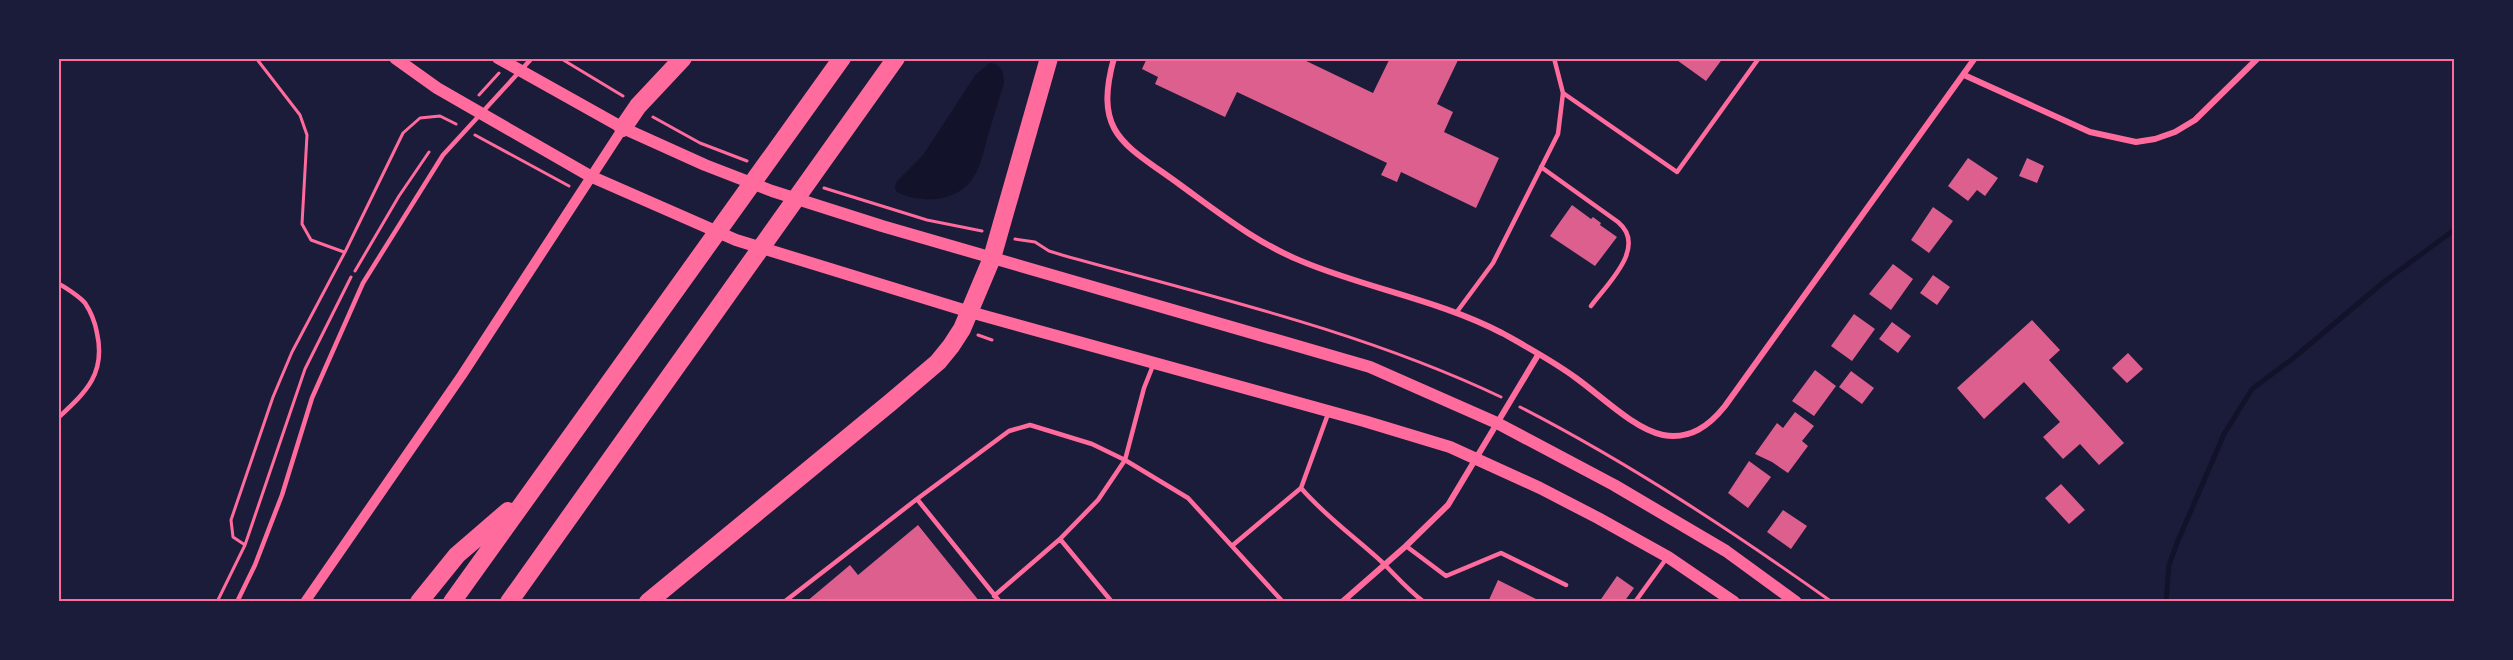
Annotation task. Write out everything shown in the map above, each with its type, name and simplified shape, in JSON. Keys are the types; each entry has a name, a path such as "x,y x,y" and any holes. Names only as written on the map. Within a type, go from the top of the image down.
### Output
{"highway":[{"path":"623,128 638,106 683,58"},
{"path":"452,602 842,58"},
{"path":"509,602 896,58"},
{"path":"648,602 929,369 951,346 970,312 992,258 1049,58"},
{"path":"419,602 457,555 530,493"}],"main road":[{"path":"395,58 436,88 590,176 736,240 970,312 1155,362 1450,447 1540,488 1668,557 1734,602"},
{"path":"498,58 623,128 705,165 772,191 882,226 1370,367 1497,423 1614,485 1726,551 1796,602"}],"street":[{"path":"1114,58 1106,93 1108,116 1122,140 1144,159 1226,218 1283,253 1334,274 1456,313 1501,333 1574,376 1633,420 1654,432 1682,435 1706,426 1725,406 1975,58"},
{"path":"1964,75 2090,132 2136,142 2155,139 2175,132 2195,120 2258,58"},
{"path":"305,602 468,365 623,128"},
{"path":"1342,602 1406,546 1448,505 1538,355"}],"lane":[{"path":"237,602 255,565 282,495 312,398 363,283 444,155 532,58"},
{"path":"1456,313 1493,263 1558,134 1563,93 1554,58"},
{"path":"1563,93 1677,172 1759,58"},
{"path":"1542,167 1618,222 1628,234 1630,247 1625,260 1591,306"},
{"path":"58,283 84,301 95,321 101,351 94,378 84,393 58,417"},
{"path":"994,596 1059,539 1098,500 1125,460 1144,388 1155,362"},
{"path":"1233,545 1301,488 1329,411"},
{"path":"784,602 1009,431 1030,425 1092,444 1125,460 1188,498 1283,602"},
{"path":"1301,488 1318,508 1384,564 1406,589 1424,602"},
{"path":"917,499 1000,602"},
{"path":"1059,539 1112,602"},
{"path":"1406,546 1446,576 1501,553 1566,585"},
{"path":"1635,602 1668,557"}],"path":[{"path":"256,58 300,115 307,135 302,225 311,240 345,252"},
{"path":"560,58 616,91"},
{"path":"1024,241 1035,242 1054,253 1322,329 1409,358 1469,383"},
{"path":"1536,415 1696,508 1832,602"}],"shaded area":[{"path":"990,63 1002,70 1004,83 980,164 969,183 952,195 941,198 919,199 897,192 896,182 923,155 976,74"}],"building":[{"path":"1147,58 1300,58 1373,93 1390,58 1459,58 1437,104 1453,112 1444,132 1499,158 1476,208 1401,172 1397,182 1381,175 1387,163 1237,92 1225,117 1155,84 1158,77 1142,69"},
{"path":"1674,58 1723,58 1706,81"},
{"path":"1968,158 1998,178 1985,196 1977,190 1968,201 1948,186"},
{"path":"2027,158 2044,166 2037,183 2019,176"},
{"path":"1572,205 1591,219 1593,217 1617,237 1595,266 1550,236"},
{"path":"1933,207 1953,221 1929,253 1911,240"},
{"path":"1893,264 1913,279 1891,310 1869,294"},
{"path":"1933,275 1950,287 1937,305 1920,293"},
{"path":"1854,314 1875,329 1852,361 1831,346"},
{"path":"2032,320 2060,350 2049,360 2124,443 2099,465 2080,444 2063,459 2043,437 2060,422 2024,382 1984,419 1957,388"},
{"path":"1892,322 1911,336 1898,353 1879,339"},
{"path":"2128,353 2143,369 2127,383 2112,368"},
{"path":"1815,370 1836,386 1814,416 1792,401"},
{"path":"1851,371 1874,388 1862,404 1839,387"},
{"path":"1795,412 1814,426 1802,441 1808,446 1788,473 1755,454 1777,423 1783,428"},
{"path":"1749,461 1771,477 1748,508 1728,493"},
{"path":"2061,484 2085,510 2069,524 2045,498"},
{"path":"1783,510 1807,526 1791,549 1767,532"},
{"path":"918,525 980,602 806,602 850,565 858,575"},
{"path":"1617,576 1634,588 1624,602 1599,602"},
{"path":"1498,580 1542,602 1488,602"}],"waterway":[{"path":"2166,602 2169,565 2177,543 2224,434 2252,389 2291,360 2385,281 2454,230"}]}
